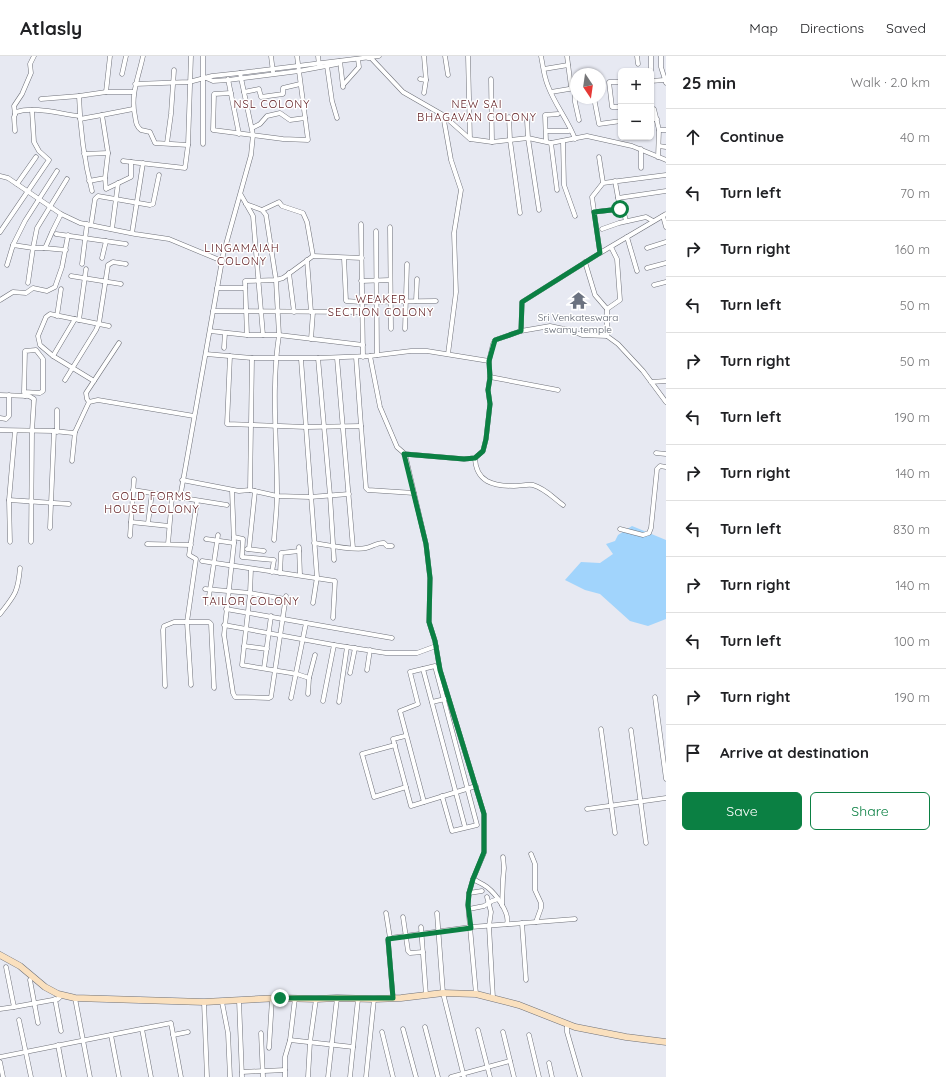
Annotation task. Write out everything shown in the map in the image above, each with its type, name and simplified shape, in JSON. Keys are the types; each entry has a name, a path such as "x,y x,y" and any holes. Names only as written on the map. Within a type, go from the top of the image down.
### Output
{"street":[{"path":"15,131 14,106 22,94 31,73 30,64 34,56"},
{"path":"106,92 110,56"},
{"path":"122,74 126,56"},
{"path":"143,56 135,84 133,109 139,129 150,132 154,142 188,145"},
{"path":"123,161 185,168 188,145 191,56"},
{"path":"203,56 203,144"},
{"path":"271,56 273,72"},
{"path":"231,93 214,94 213,130 238,134 308,140 297,56"},
{"path":"318,56 319,66"},
{"path":"135,84 173,84 189,82 204,77 240,73 299,71 336,61 379,56"},
{"path":"424,56 426,80 424,93"},
{"path":"445,56 448,75"},
{"path":"468,56 470,139"},
{"path":"541,56 548,86 575,139"},
{"path":"567,56 570,80"},
{"path":"637,56 638,64"},
{"path":"651,56 651,68"},
{"path":"654,81 665,81 662,56"},
{"path":"368,58 370,58 403,92 443,115 470,139 492,142 528,138 548,142 563,141 587,136 632,146 666,160"},
{"path":"342,60 343,86 359,67 358,59"},
{"path":"204,77 213,81 228,80 298,66 327,66 337,64 342,60"},
{"path":"544,69 568,65"},
{"path":"327,66 336,118"},
{"path":"167,143 171,114 174,70"},
{"path":"180,498 222,260 252,155 252,128 240,73"},
{"path":"227,75 238,134"},
{"path":"420,79 426,80"},
{"path":"491,79 492,142"},
{"path":"618,82 609,82 612,107 618,107"},
{"path":"244,92 259,89 261,98 283,94 283,88 300,84"},
{"path":"551,92 570,89"},
{"path":"41,99 106,92 134,92"},
{"path":"79,96 84,154 92,191"},
{"path":"575,104 579,120"},
{"path":"595,104 599,124 618,121"},
{"path":"15,114 32,110 80,117 102,115 133,109"},
{"path":"654,109 658,119 659,130 658,157"},
{"path":"0,232 49,160 39,151 34,142 32,110"},
{"path":"252,128 260,124 267,116 280,113 290,120 305,118"},
{"path":"557,190 546,131 545,115 558,114"},
{"path":"102,115 108,153 105,178 106,189 131,176 132,162"},
{"path":"443,115 451,160 460,190 454,233 456,292 448,354"},
{"path":"509,117 510,140 520,213"},
{"path":"527,120 528,138 539,210"},
{"path":"659,130 666,130"},
{"path":"546,131 569,131"},
{"path":"563,141 564,186 575,216"},
{"path":"659,146 666,147"},
{"path":"641,149 641,168"},
{"path":"84,154 108,153"},
{"path":"599,156 603,182 592,197 600,253"},
{"path":"17,184 36,157"},
{"path":"132,233 143,163"},
{"path":"7,265 13,245 25,221 57,171"},
{"path":"82,264 85,238 96,197 98,196 150,205 153,204 159,175"},
{"path":"603,182 666,175"},
{"path":"0,176 8,178 39,200 80,223 169,239 222,260"},
{"path":"89,181 105,178"},
{"path":"28,283 36,228 67,179"},
{"path":"594,212 620,209 615,181"},
{"path":"112,229 118,183"},
{"path":"618,198 666,191"},
{"path":"241,195 253,216 263,335"},
{"path":"262,210 279,202 282,206 302,213 307,222 313,256"},
{"path":"246,204 262,210 266,215 276,280 279,335 275,359 274,425 277,496 274,540"},
{"path":"623,209 626,221"},
{"path":"44,248 47,245 62,214"},
{"path":"521,331 522,302 664,215 666,227"},
{"path":"602,229 626,221 646,217 653,221"},
{"path":"361,224 362,357"},
{"path":"390,227 392,329"},
{"path":"376,231 377,356"},
{"path":"56,234 126,244"},
{"path":"0,300 13,292 26,294 33,288 47,291 56,287 66,250 68,235"},
{"path":"627,237 637,271"},
{"path":"102,258 106,241"},
{"path":"647,248 666,242"},
{"path":"13,245 66,250"},
{"path":"607,309 620,300 617,259 611,247"},
{"path":"247,335 245,281 276,280 283,278 313,256 362,258"},
{"path":"344,258 346,301 436,301"},
{"path":"307,260 312,312 311,339"},
{"path":"65,380 99,323 108,265 113,262 126,264"},
{"path":"585,262 596,295 607,309 607,336"},
{"path":"647,268 666,262"},
{"path":"405,329 407,264"},
{"path":"53,356 77,319 86,269"},
{"path":"289,273 294,312"},
{"path":"71,276 121,284"},
{"path":"416,301 417,279"},
{"path":"361,281 390,280"},
{"path":"654,285 666,282"},
{"path":"218,288 245,288"},
{"path":"57,316 61,289"},
{"path":"213,311 362,312"},
{"path":"94,382 53,356 40,345 38,336 46,317 50,314 109,326"},
{"path":"404,454 464,459 475,458 483,451 490,404 488,390 490,378 489,361 495,340 521,331 550,326 582,334 607,336 618,344 643,371 666,402"},
{"path":"210,331 247,335 279,335 363,345"},
{"path":"224,348 225,333"},
{"path":"72,461 75,432 89,402 86,395 119,343"},
{"path":"0,395 9,395 40,393 43,391 43,359 36,350 24,351 24,394"},
{"path":"206,354 252,358 301,359 362,357 411,351 427,351 489,361"},
{"path":"230,356 226,424 306,427 361,426"},
{"path":"370,356 380,407 397,447 404,454 414,493 426,544 430,578 429,622 436,646 440,670 484,814 484,852 469,893 476,994"},
{"path":"356,357 366,488 368,490 414,493"},
{"path":"249,549 252,490 252,358"},
{"path":"318,358 325,427 334,560"},
{"path":"337,358 349,494 352,548"},
{"path":"301,359 316,577 313,603"},
{"path":"490,378 558,390"},
{"path":"651,382 666,381"},
{"path":"24,394 33,397 34,399 32,431 31,542"},
{"path":"0,418 6,419 9,416 9,395"},
{"path":"89,402 98,400 194,416"},
{"path":"50,528 57,410"},
{"path":"0,430 55,431 71,434 75,432"},
{"path":"10,542 9,500 15,431"},
{"path":"656,453 666,454"},
{"path":"475,458 476,468 480,475 488,483 505,486 530,485 544,489 563,505"},
{"path":"620,529 643,535 649,533 651,528 657,469 660,466 666,467"},
{"path":"130,536 134,478"},
{"path":"182,480 224,487 232,490 252,490 277,496 310,497 349,494"},
{"path":"133,490 227,505"},
{"path":"204,589 210,590 228,591 250,593 286,597 270,698 236,697 234,695 224,635 224,625 226,609 228,591 231,565 234,543 232,490"},
{"path":"148,523 152,493"},
{"path":"168,544 172,497"},
{"path":"9,500 69,504"},
{"path":"191,685 187,622 196,559 189,555 197,501"},
{"path":"131,522 169,526"},
{"path":"208,603 218,535"},
{"path":"234,537 242,538 242,557 274,560 272,572"},
{"path":"206,539 234,543"},
{"path":"314,543 352,548 366,548 381,542 387,546 392,546"},
{"path":"147,544 190,545"},
{"path":"242,548 264,551"},
{"path":"280,573 281,553 299,549 300,575"},
{"path":"202,561 335,581 333,618"},
{"path":"0,614 16,592 20,568"},
{"path":"251,569 250,593 242,665 296,674 308,678"},
{"path":"226,609 392,638"},
{"path":"264,668 270,633 271,616"},
{"path":"165,686 164,626 167,623 209,622 211,624 214,688"},
{"path":"291,698 306,623"},
{"path":"224,625 386,653 417,653 436,646"},
{"path":"323,701 334,645"},
{"path":"244,646 267,649"},
{"path":"339,702 347,647"},
{"path":"350,673 355,648"},
{"path":"367,670 370,650"},
{"path":"308,694 308,678 315,655"},
{"path":"424,802 405,736 400,711 418,704 410,672 435,666 477,825 452,831 442,796"},
{"path":"423,669 465,827"},
{"path":"656,697 666,779"},
{"path":"432,702 449,698"},
{"path":"601,729 610,805 615,833"},
{"path":"632,730 646,844"},
{"path":"405,736 393,739 411,806 476,786"},
{"path":"395,745 362,754 374,796 406,787"},
{"path":"587,809 666,798"},
{"path":"531,854 535,864 535,890 541,903 541,908 536,922"},
{"path":"502,906 502,879 504,868 503,857"},
{"path":"473,879 487,886 498,899 508,917 507,924"},
{"path":"469,893 482,891"},
{"path":"487,897 491,912 489,926 493,998"},
{"path":"469,910 498,899"},
{"path":"386,913 390,938 388,940 393,998"},
{"path":"437,913 443,993 463,1075"},
{"path":"403,917 408,951 410,953 424,952"},
{"path":"390,938 507,924 575,919"},
{"path":"522,923 526,980"},
{"path":"421,927 426,995"},
{"path":"0,955 20,966 45,987 62,995 75,998 222,1002 272,998 374,999 443,993 476,994 519,1006 575,1027 626,1037 666,1042"},
{"path":"6,967 14,1007"},
{"path":"30,980 38,1023"},
{"path":"0,1009 58,999 62,995"},
{"path":"75,998 90,1077"},
{"path":"270,1048 272,998"},
{"path":"285,1077 285,1057 290,1040 295,998"},
{"path":"328,1077 337,998"},
{"path":"350,1077 358,998"},
{"path":"55,999 61,1031"},
{"path":"308,1077 310,1042 316,999"},
{"path":"366,1077 374,999"},
{"path":"239,1000 242,1077"},
{"path":"204,1002 207,1077"},
{"path":"222,1002 228,1033 230,1077"},
{"path":"19,1020 31,1077"},
{"path":"0,1056 171,1023 181,1077"},
{"path":"567,1024 567,1032 580,1077"},
{"path":"425,1027 438,1077"},
{"path":"142,1029 151,1077"},
{"path":"403,1029 416,1077"},
{"path":"478,1030 490,1077"},
{"path":"173,1036 188,1032"},
{"path":"382,1032 393,1077"},
{"path":"503,1032 514,1077"},
{"path":"261,1033 263,1077"},
{"path":"111,1035 119,1077"},
{"path":"529,1035 539,1077"},
{"path":"290,1040 353,1047"},
{"path":"58,1045 64,1077"},
{"path":"451,1077 463,1075 510,1061"},
{"path":"0,1062 3,1077"},
{"path":"549,1063 552,1077"},
{"path":"242,1072 285,1070"}],"water":[{"path":"632,526 666,540 666,619 648,626 630,621 600,594 585,590 565,580 581,562 600,563 613,554 606,544 615,541 618,535"}],"place":[{"name":"Sri Venkateswara swamy temple","path":"578,300"}],"district":[{"name":"NSL COLONY","path":"272,104"},
{"name":"NEW SAI BHAGAVAN COLONY","path":"477,110"},
{"name":"LINGAMAIAH COLONY","path":"242,254"},
{"name":"WEAKER SECTION COLONY","path":"381,305"},
{"name":"GOLD FORMS HOUSE COLONY","path":"152,502"},
{"name":"TAILOR COLONY","path":"251,601"}],"route":[{"path":"280,998 393,998 388,939 471,928 468,905 469,893 484,852 484,814 440,670 435,641 429,622 430,578 426,544 404,454 464,459 475,458 483,451 490,404 488,390 490,378 489,361 495,340 505,335 521,331 522,302 600,253 594,212 620,209"}]}
